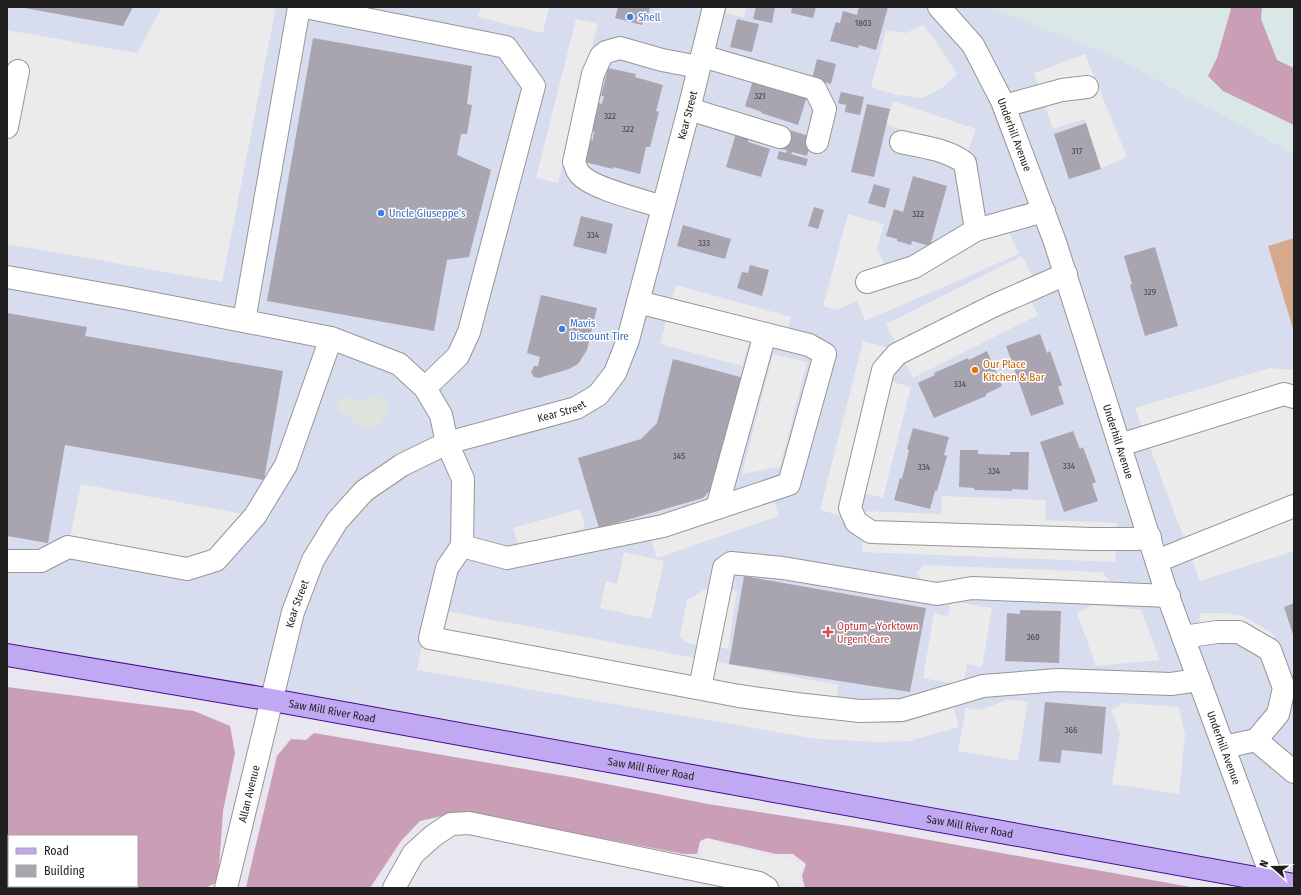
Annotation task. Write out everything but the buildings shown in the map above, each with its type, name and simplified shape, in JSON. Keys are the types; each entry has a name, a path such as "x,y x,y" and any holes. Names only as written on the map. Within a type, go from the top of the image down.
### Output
{"main road":[{"name":"Saw Mill River Road","path":"7,655 272,700 1281,885"}],"street":[{"path":"244,321 299,7"},
{"path":"305,7 506,47 534,86 469,332 458,356 425,388"},
{"name":"Kear Street","path":"272,700 293,612 314,560 337,521 364,491 402,465 447,443 576,408 598,395 616,373 628,340 689,110 714,7"},
{"name":"Underhill Avenue","path":"939,7 973,45 1004,106 1066,274 1157,561 1183,637 1224,748 1281,885"},
{"path":"663,207 594,184 582,177 574,162 593,74 601,56 606,52 620,48 662,60 701,62 815,89 825,109 817,142"},
{"path":"7,127 18,71"},
{"path":"1004,106 1062,90 1087,87"},
{"path":"689,110 780,137"},
{"path":"901,142 944,152 958,157 965,163 976,230"},
{"path":"867,282 914,267 976,230 1044,211"},
{"path":"1066,274 992,306 897,354 892,359 882,370 850,508 856,522 872,532 1092,539 1135,539 1150,537"},
{"path":"7,277 126,298 332,338 399,364 425,388 441,415 447,443 463,479 462,546 447,568 430,638 700,688 796,704 860,710 902,710 983,686 1058,680 1171,684 1199,680"},
{"path":"462,546 507,558 663,526 789,484 825,354 809,345 638,302"},
{"path":"717,508 765,334"},
{"path":"7,561 41,561 68,547 187,569 216,560 255,516 286,465 332,338"},
{"path":"1120,445 1284,394 1294,397"},
{"path":"1157,561 1294,506"},
{"path":"700,688 724,568 731,563 783,568 937,594 972,588 1169,596"},
{"path":"1183,637 1216,632 1239,632 1270,650 1284,688 1278,714 1256,740 1224,748"},
{"name":"Allan Avenue","path":"226,888 272,700"},
{"path":"1256,740 1294,772"},
{"path":"394,888 413,854 433,836 451,824 469,823 750,881 759,883 767,888"}],"shaded area":[{"path":"7,7 989,7 1117,58 1294,154 1294,885 7,655"},
{"path":"162,7 276,7 222,282 7,244 7,30 137,53"},
{"path":"481,7 549,7 543,33 478,17"},
{"path":"727,7 746,7 744,18 726,13"},
{"path":"989,7 1294,7 1294,154 1117,58"},
{"path":"1227,7 1262,7 1261,19 1277,60 1294,68 1294,125 1223,91 1208,76 1217,58 1231,9"},
{"path":"576,19 598,24 558,183 536,178"},
{"path":"924,25 957,74 942,88 923,98 896,95 871,87 886,30 906,33"},
{"path":"1085,54 1127,157 1100,169 1085,119 1053,129 1034,73"},
{"path":"893,101 976,129 968,152 886,124"},
{"path":"848,214 884,224 877,248 891,280 1008,229 1019,254 865,321 857,301 837,310 823,306"},
{"path":"1294,238 1294,332 1268,246"},
{"path":"1022,256 1034,279 1023,285 1038,315 913,378 886,324"},
{"path":"676,285 791,317 783,347 750,339 742,366 660,344"},
{"path":"863,341 897,350 890,381 911,387 883,498 849,489 842,516 820,510"},
{"path":"773,354 807,362 780,467 742,474"},
{"path":"1270,368 1294,370 1294,551 1200,581 1135,408"},
{"path":"344,396 356,402 377,397 387,402 387,408 382,422 367,430 359,426 335,406"},
{"path":"81,484 255,516 187,569 68,547"},
{"path":"942,496 1046,500 1045,520 1117,523 1115,562 862,552 864,511 941,514"},
{"path":"773,498 779,516 657,558 651,540"},
{"path":"580,509 585,528 519,547 513,528"},
{"path":"624,552 664,561 651,619 600,608 606,581 617,584"},
{"path":"924,565 1102,572 1118,590 921,582 917,572"},
{"path":"709,587 737,591 728,649 686,643 680,636 687,600"},
{"path":"951,601 992,608 982,667 967,664 963,685 923,678 934,613 948,616"},
{"path":"1092,605 1141,610 1160,660 1096,666 1077,613"},
{"path":"447,611 838,685 835,718 899,724 954,708 959,727 909,741 878,742 817,739 417,670 425,632 443,636"},
{"path":"1200,613 1223,613 1242,616 1272,633 1275,637 1269,644 1221,621 1199,623"},
{"path":"7,687 194,711 230,726 235,753 223,811 218,882 205,888 65,887 138,887 138,835 8,835 7,878"},
{"path":"1009,699 1028,702 1018,761 958,751 966,708 981,710"},
{"path":"1124,703 1179,707 1185,734 1179,794 1112,784 1120,733 1111,710"},
{"path":"314,733 571,777 708,804 868,829 1196,888 805,888 802,876 806,864 793,854 776,854 707,838 700,841 697,854 684,854 506,820 442,816 420,821 401,841 370,888 246,888 277,756 291,739 306,740"},
{"path":"705,840 802,863 798,884 700,861"}],"place":[{"name":"Shell","path":"630,17"},
{"name":"Uncle Giuseppe's","path":"381,213"},
{"name":"Mavis Discount Tire","path":"562,329"},
{"name":"Our Place Kitchen & Bar","path":"975,370"},
{"name":"Optum - Yorktown Urgent Care","path":"828,632"}]}
